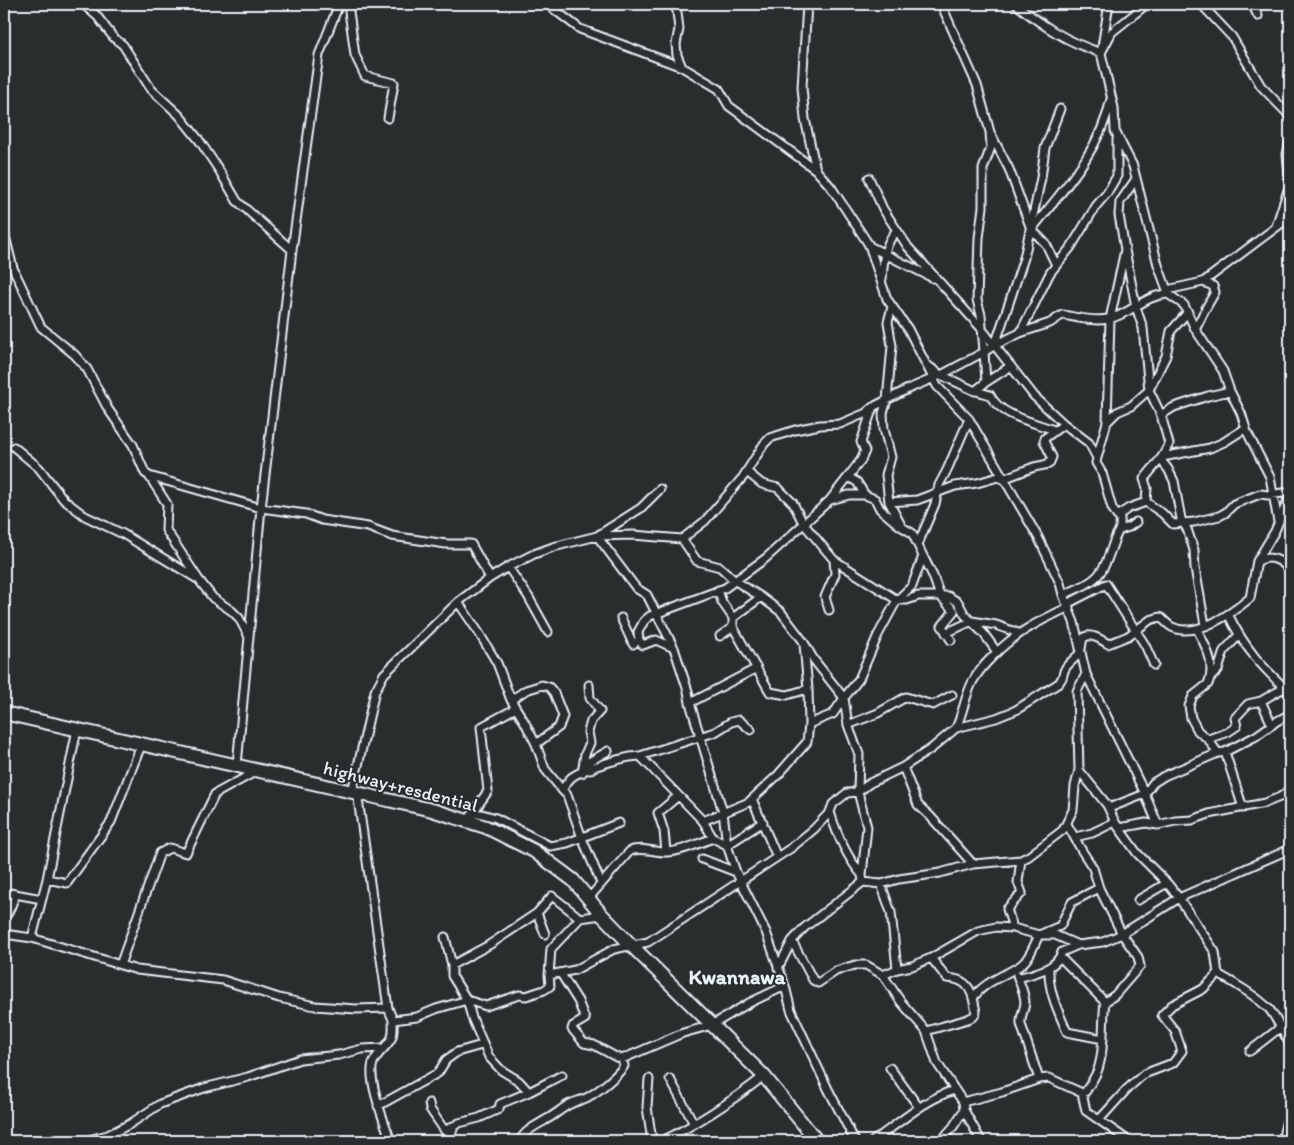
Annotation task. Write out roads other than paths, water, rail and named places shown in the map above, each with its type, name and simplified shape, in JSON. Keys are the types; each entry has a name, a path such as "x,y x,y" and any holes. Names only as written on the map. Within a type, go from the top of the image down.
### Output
{"highway":[{"name":"highway+resdential","path":"4,713 470,817 534,851 573,880 602,915 632,946 764,1076 817,1141"}],"street":[{"path":"84,4 123,46 151,89 179,115 199,140 220,170 237,200 292,250"},
{"path":"237,765 261,508 292,250 319,55 339,4"},
{"path":"348,4 355,55 365,76 394,83 388,118"},
{"path":"546,4 580,29 682,67 719,89 729,106 816,170 831,187 868,246 887,299 908,329 932,378 937,386 969,420 1038,537 1068,605 1077,632 1086,674 1145,794 1158,825"},
{"path":"676,4 679,29 676,44 677,55 682,67"},
{"path":"807,4 802,87 805,119 816,170"},
{"path":"941,4 977,85 990,132 991,147 983,169 983,207 978,238 977,300 986,382"},
{"path":"1016,4 1049,30 1070,41 1101,52"},
{"path":"1109,4 1101,52 1114,108 1115,131 1128,156 1136,179 1158,265 1168,292 1184,305 1195,329 1223,371 1246,428 1270,477 1278,523"},
{"path":"1101,52 1112,32 1147,4"},
{"path":"1201,4 1232,37 1261,86 1289,115 1290,119"},
{"path":"1252,4 1258,16"},
{"path":"1031,229 1076,175 1092,150 1112,97"},
{"path":"995,345 1024,258 1045,148 1060,109"},
{"path":"990,132 1009,169 1031,229 1046,244 1056,265"},
{"path":"1020,333 1035,301 1056,265 1071,247 1084,223 1107,193 1117,176 1117,136"},
{"path":"1276,226 1290,184 1287,154 1290,141"},
{"path":"869,178 883,209 908,247 981,328 1034,396 1064,424 1089,443 1097,458"},
{"path":"1136,179 1120,202 1119,215 1136,307 1143,328 1149,390 1161,415 1169,444 1161,458 1144,479 1146,502"},
{"path":"392,1038 393,1020 388,1008 354,792 376,691 384,674 458,602 490,578 534,554 597,536 633,535 658,539 682,539 705,520 747,472 764,444 770,438 820,425 840,424 941,375 995,345 1020,333 1050,323 1062,315 1095,321 1110,319 1150,298 1203,282 1290,216"},
{"path":"882,283 884,254 888,241 896,231"},
{"path":"4,232 13,268 41,327 75,355 87,369 108,409 133,445 145,473 149,476 167,504 166,530 200,580 214,598 239,618 249,637"},
{"path":"868,246 936,280"},
{"path":"1063,595 1093,581 1103,570 1120,530 1120,518 1112,508 1102,473 1096,463 1107,422 1110,319 1124,250"},
{"path":"1195,329 1202,320 1215,292 1212,286 1203,282"},
{"path":"892,307 888,322 892,346 887,400 883,413 884,429 890,457 886,476 890,502 902,527"},
{"path":"1107,422 1117,412 1131,406 1149,390 1166,356 1171,331 1188,312"},
{"path":"925,364 941,375 976,391 990,395 998,407 1018,417 1054,430"},
{"path":"976,391 986,382 1012,366"},
{"path":"1161,415 1174,407 1230,391"},
{"path":"674,648 656,640 643,646 639,640 638,632 644,620 725,588 766,558 830,500 861,460 865,451 861,442 873,407"},
{"path":"918,544 935,504 939,485 969,420"},
{"path":"890,502 917,500 955,486 977,483 998,477 1003,479 1034,467 1049,464 1052,457 1044,441 1045,438 1064,424"},
{"path":"1161,458 1210,448 1224,442 1246,428"},
{"path":"14,447 39,468 64,500 85,516 123,534 200,580"},
{"path":"1161,458 1174,481 1177,505 1194,550 1195,568 1205,625"},
{"path":"747,472 762,484 778,488 793,503 803,523 834,560 897,600 907,600 918,596 948,596 958,602 965,615 997,652"},
{"path":"149,476 261,508 306,514 322,520 368,527 392,536 446,544 471,544 490,578"},
{"path":"848,478 857,482 865,494"},
{"path":"597,536 641,508 660,489"},
{"path":"549,975 575,970 614,949 648,942 777,857 814,829 830,812 833,804 847,793 858,792 870,783 903,767 931,749 956,728 996,718 1016,710 1064,677 1065,669 1080,652 1086,636 1101,639 1108,644 1136,631 1150,620 1160,617 1172,627 1197,629 1217,621 1228,614 1250,598 1257,561 1278,523 1290,493 1260,494 1234,504 1226,513 1219,516 1183,524 1173,524 1162,513 1146,502"},
{"path":"830,500 849,495 865,494 876,499 880,509 912,533 933,576 940,596 954,611 942,626 951,640"},
{"path":"1117,516 1128,508 1146,502"},
{"path":"1120,530 1136,522"},
{"path":"597,536 636,588 647,595 674,648 723,812 727,845 736,872 766,932 785,986 791,1010 855,1141"},
{"path":"682,539 697,561 720,567 734,580 780,612 844,698 848,725 859,754 858,792 867,828 863,878 804,928 792,941 778,968"},
{"path":"809,724 833,714 859,679 878,635 897,600 912,586 923,556"},
{"path":"1257,561 1263,558 1273,558 1286,565 1290,572"},
{"path":"829,610 826,597 835,574 834,560"},
{"path":"508,567 528,596 548,632"},
{"path":"956,728 974,679 981,668 997,652 1018,634 1043,618 1106,584 1145,645 1154,665"},
{"path":"718,590 722,602 733,618 733,627 770,692 787,695 808,689"},
{"path":"733,618 761,597"},
{"path":"458,602 480,633 497,663 511,700 536,744 545,769 567,795 582,838 601,883"},
{"path":"1208,738 1228,732 1237,726 1235,718 1248,704 1261,701 1287,690 1255,659 1238,636 1228,614"},
{"path":"621,618 634,644 639,640"},
{"path":"946,633 972,621 996,625 1018,634"},
{"path":"720,636 733,627"},
{"path":"1197,629 1210,654 1212,668 1208,684 1193,696 1189,706 1191,718 1198,731 1208,738 1221,752 1243,808"},
{"path":"1210,678 1218,670 1224,651 1238,636"},
{"path":"703,821 749,802 792,761 807,742 809,724 808,689 803,641"},
{"path":"690,702 757,668"},
{"path":"830,812 836,833 849,858 863,878 881,884 899,879 940,873 973,864 1022,860 1063,830 1073,810 1075,786 1079,770 1077,691 1086,674"},
{"path":"511,700 526,690 542,685 549,686 554,693 563,716 559,727 536,744"},
{"path":"582,773 585,754 590,744 588,732 591,721 600,711 590,698 589,685"},
{"path":"848,725 878,714 906,697 933,705 952,694"},
{"path":"1261,701 1272,725"},
{"path":"470,817 488,791 481,727 516,708"},
{"path":"1109,808 1145,794 1153,783 1164,776 1256,736 1290,714"},
{"path":"562,790 570,778 582,773 614,761 632,756 640,756 715,732 730,722 739,720 751,730"},
{"path":"32,938 47,879 77,729"},
{"path":"47,879 67,884 111,822 142,743"},
{"path":"590,770 587,763 608,751"},
{"path":"640,756 677,797 703,821 713,838 727,845"},
{"path":"903,767 918,805 973,864"},
{"path":"1079,770 1109,808 1117,825 1137,853 1179,898 1215,952 1218,974"},
{"path":"120,965 160,853 170,848 186,852 215,794 257,771"},
{"path":"1075,837 1092,834 1117,825 1146,823 1158,825 1174,821 1192,820 1209,814 1266,803 1290,790"},
{"path":"666,852 664,831 658,813 677,797"},
{"path":"752,799 777,857"},
{"path":"470,817 482,814 496,818 550,846 567,843 619,823"},
{"path":"727,845 763,822"},
{"path":"1067,824 1093,868 1099,888 1122,934 1138,957 1140,966 1115,995 1105,1002 1099,1067 1086,1091 1082,1093"},
{"path":"589,898 630,852 639,848 666,852 679,851 713,838"},
{"path":"1018,978 1049,968 1060,957 1062,952 1078,944 1104,942 1122,934 1179,898 1290,849"},
{"path":"702,859 736,872"},
{"path":"1013,928 1007,909 1022,893 1018,882 1022,860"},
{"path":"1138,900 1167,883"},
{"path":"881,884 891,912 897,968"},
{"path":"973,998 980,990 1001,975 1021,964 1027,958 1039,935 1060,926 1072,902 1099,888"},
{"path":"4,892 42,899"},
{"path":"8,913 16,894"},
{"path":"452,965 489,945 537,913 552,896 580,918"},
{"path":"537,913 545,934"},
{"path":"393,1020 424,1015 436,1009 468,1000 486,1006 519,995 526,996 544,990 550,986 551,949 580,918 602,915"},
{"path":"883,976 897,968 912,966 931,958 978,931 996,927 1013,928 1039,935 1056,936 1078,944"},
{"path":"4,934 32,938 136,970 223,980 279,998 315,1006 356,1009 388,1008"},
{"path":"445,937 452,965 452,976 468,1000 472,1018 482,1045 489,1057 501,1070 519,1081 529,1092"},
{"path":"792,941 813,980 818,982 836,971 855,966 866,965 883,976 901,1002 926,1031 937,1063 963,1102 964,1110 981,1141"},
{"path":"1060,957 1105,1002"},
{"path":"926,1031 968,1019 974,1016 976,1012 970,989 962,980 947,978 931,958"},
{"path":"1014,968 1024,992 1025,1004 1020,1016 1021,1024 1039,1079"},
{"path":"1049,968 1048,978 1054,1003 1067,1032 1103,1039"},
{"path":"561,974 578,1001 585,1019 573,1026 572,1029 584,1042 622,1059 683,1033 712,1025 785,986"},
{"path":"1218,974 1232,981 1269,1009 1290,1044"},
{"path":"1098,1120 1144,1074 1173,1063 1182,1051 1175,1031 1162,1015 1172,1005 1203,989 1218,974"},
{"path":"391,1141 378,1106 372,1079 372,1066 383,1048 406,1019"},
{"path":"1250,1051 1281,1027"},
{"path":"378,1106 438,1073 446,1060 458,1052 482,1045"},
{"path":"84,1141 108,1135 130,1124 160,1104 204,1088 248,1077 300,1059 362,1049 383,1048"},
{"path":"520,1141 523,1135 533,1127 570,1104 587,1098 603,1087 620,1072 624,1066 622,1059"},
{"path":"890,1068 918,1106"},
{"path":"429,1103 430,1109 445,1131 492,1112 498,1109 500,1104 562,1075"},
{"path":"662,1141 694,1124 764,1076"},
{"path":"963,1102 1039,1079 1049,1078 1082,1093"},
{"path":"649,1079 647,1107 652,1141"},
{"path":"670,1079 694,1124"},
{"path":"873,1141 918,1106 954,1090"},
{"path":"1082,1093 1086,1111 1129,1141"},
{"path":"1282,1141 1290,1107"},
{"path":"944,1141 964,1110"},
{"path":"449,1141 454,1126"}],"district":[{"name":"Kwannawa","path":"737,977"}]}
